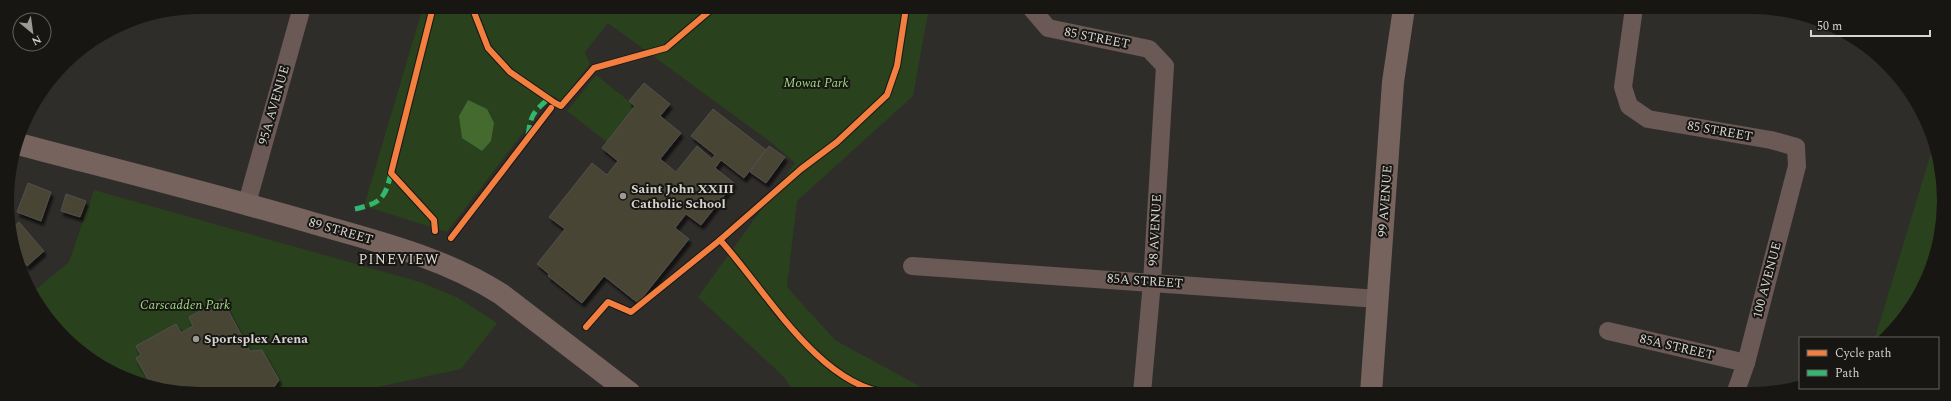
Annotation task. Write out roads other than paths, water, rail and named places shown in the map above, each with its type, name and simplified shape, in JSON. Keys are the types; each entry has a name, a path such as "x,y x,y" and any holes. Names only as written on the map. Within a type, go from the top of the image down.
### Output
{"street":[{"name":"95A AVENUE","path":"247,204 300,14"},
{"name":"85 STREET","path":"1036,14 1048,28 1149,48 1165,66"},
{"name":"99 AVENUE","path":"1371,387 1393,82 1403,14"},
{"name":"85 STREET","path":"1633,14 1623,87 1628,106 1648,119 1771,140 1796,147 1797,166"},
{"name":"98 AVENUE","path":"1143,387 1152,282 1165,66"},
{"name":"89 STREET","path":"22,145 247,204 401,248 464,273 501,294 622,387"},
{"name":"100 AVENUE","path":"1737,387 1746,363 1797,166"},
{"name":"85A STREET","path":"912,266 1378,299"},
{"name":"85A STREET","path":"1608,331 1746,363"}],"place":[{"name":"Saint John XXIII Catholic School","path":"623,196"},
{"name":"Sportsplex Arena","path":"196,339"}],"district":[{"name":"PINEVIEW","path":"399,259"}],"park label":[{"name":"Mowat Park","path":"816,83"},
{"name":"Carscadden Park","path":"185,305"}]}
